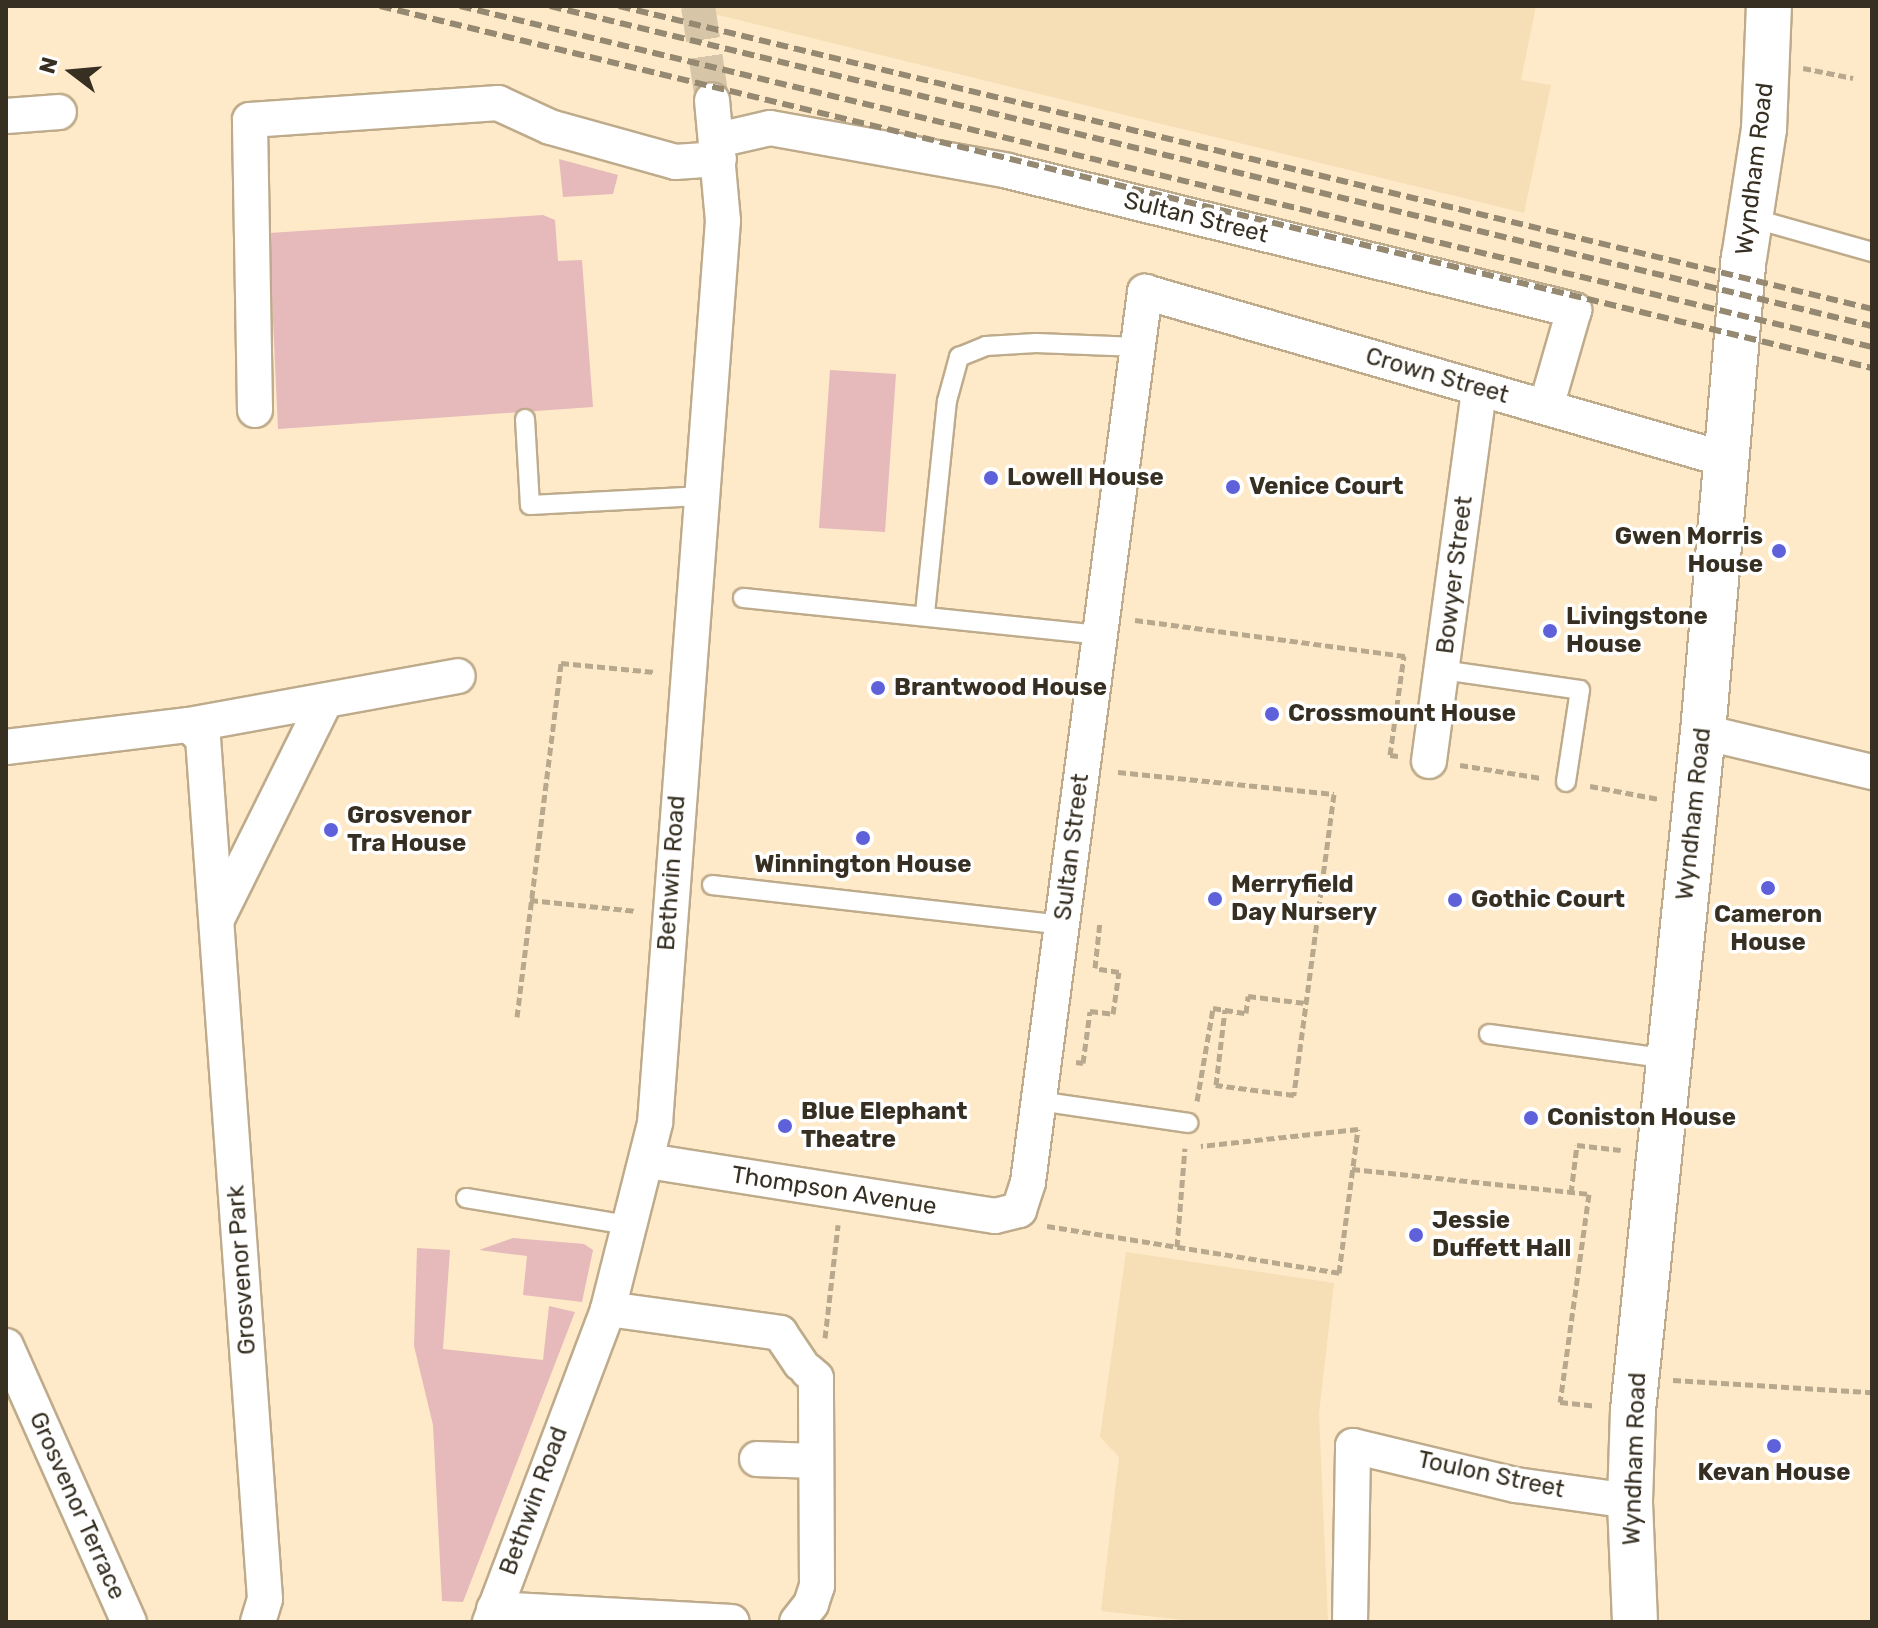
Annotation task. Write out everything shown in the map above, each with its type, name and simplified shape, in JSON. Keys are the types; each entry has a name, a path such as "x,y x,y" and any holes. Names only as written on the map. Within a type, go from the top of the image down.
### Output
{"street":[{"name":"Wyndham Road","path":"1635,1622 1630,1501 1636,1378 1703,732 1744,258 1752,218 1767,61 1769,6"},
{"name":"Bethwin Road","path":"492,1616 608,1309 633,1226 648,1161 723,221 712,100"},
{"path":"255,410 250,120 498,103 550,127 675,162 718,149"},
{"path":"6,116 59,112"},
{"name":"Sultan Street","path":"718,149 770,128 1008,171 1574,310 1546,407"},
{"name":"Sultan Street","path":"1019,1210 1044,1060 1145,292"},
{"name":"Crown Street","path":"1145,292 1728,460"},
{"name":"Bowyer Street","path":"1429,761 1479,389"},
{"path":"6,747 189,725 458,676"},
{"path":"218,917 325,701"},
{"name":"Grosvenor Park","path":"189,725 203,738 218,917 265,1599 258,1622"},
{"path":"1703,732 1872,772"},
{"name":"Thompson Avenue","path":"648,1161 995,1216 1019,1210"},
{"path":"608,1309 780,1333 808,1371 816,1461 817,1586 811,1604 797,1622"},
{"name":"Grosvenor Terrace","path":"6,1346 129,1622"},
{"name":"Toulon Street","path":"1350,1622 1353,1446 1516,1485 1630,1501"},
{"path":"757,1459 816,1461"},
{"path":"492,1616 732,1622"}],"lane":[{"path":"1752,218 1872,252"},
{"path":"925,613 947,401 959,357 986,346 1036,343 1138,347"},
{"path":"525,419 530,505 700,496"},
{"path":"743,598 1101,625"},
{"path":"1443,666 1580,690 1566,782"},
{"path":"712,885 1062,925"},
{"path":"1489,1034 1669,1059"},
{"path":"1038,1101 1188,1123"},
{"path":"466,1198 633,1226"}],"path":[{"path":"1767,61 1853,78"},
{"path":"1101,625 1443,666"},
{"path":"517,1017 561,663 687,675"},
{"path":"1116,787 1120,757"},
{"path":"1118,772 1334,794 1294,1095 1216,1085 1225,1010"},
{"path":"1566,782 1695,805"},
{"path":"530,900 669,914"},
{"path":"1044,1060 1083,1063 1090,1011 1113,1014 1119,972 1095,968 1102,907"},
{"path":"1177,1247 1188,1123 1195,1111 1213,1008 1246,1013 1248,996 1306,1003"},
{"path":"1019,1210 1039,1225 1339,1273 1358,1129 1185,1147"},
{"path":"1571,1193 1577,1145 1658,1154"},
{"path":"1352,1169 1589,1194 1560,1402"},
{"path":"808,1371 823,1357 842,1192"},
{"path":"1636,1378 1872,1392"}],"shaded area":[{"path":"699,6 1536,6 1521,80 1551,85 1524,213 706,12"},
{"path":"559,159 618,175 613,194 563,197"},
{"path":"543,215 555,220 558,261 582,260 593,407 278,429 269,233"},
{"path":"830,370 896,374 885,532 819,528"},
{"path":"513,1238 584,1244 593,1250 582,1302 523,1295 527,1256 479,1250"},
{"path":"417,1248 450,1250 443,1349 543,1360 549,1306 575,1312 463,1602 442,1601 433,1425 414,1346"},
{"path":"1126,1252 1334,1283 1319,1413 1328,1622 1202,1622 1101,1611 1119,1457 1100,1437"}],"tunnel":[{"path":"698,6 712,100"}],"railway":[{"path":"380,6 1872,368"},
{"path":"460,6 1872,347"},
{"path":"550,6 1872,326"},
{"path":"619,6 1872,309"}],"place":[{"name":"Lowell House","path":"991,478"},
{"name":"Venice Court","path":"1233,487"},
{"name":"Gwen Morris House","path":"1779,551"},
{"name":"Livingstone House","path":"1550,631"},
{"name":"Brantwood House","path":"878,688"},
{"name":"Crossmount House","path":"1272,714"},
{"name":"Grosvenor Tra House","path":"331,830"},
{"name":"Winnington House","path":"863,838"},
{"name":"Cameron House","path":"1768,888"},
{"name":"Merryfield Day Nursery","path":"1215,899"},
{"name":"Gothic Court","path":"1455,900"},
{"name":"Coniston House","path":"1531,1118"},
{"name":"Blue Elephant Theatre","path":"785,1126"},
{"name":"Jessie Duffett Hall","path":"1416,1235"},
{"name":"Kevan House","path":"1774,1446"}]}
